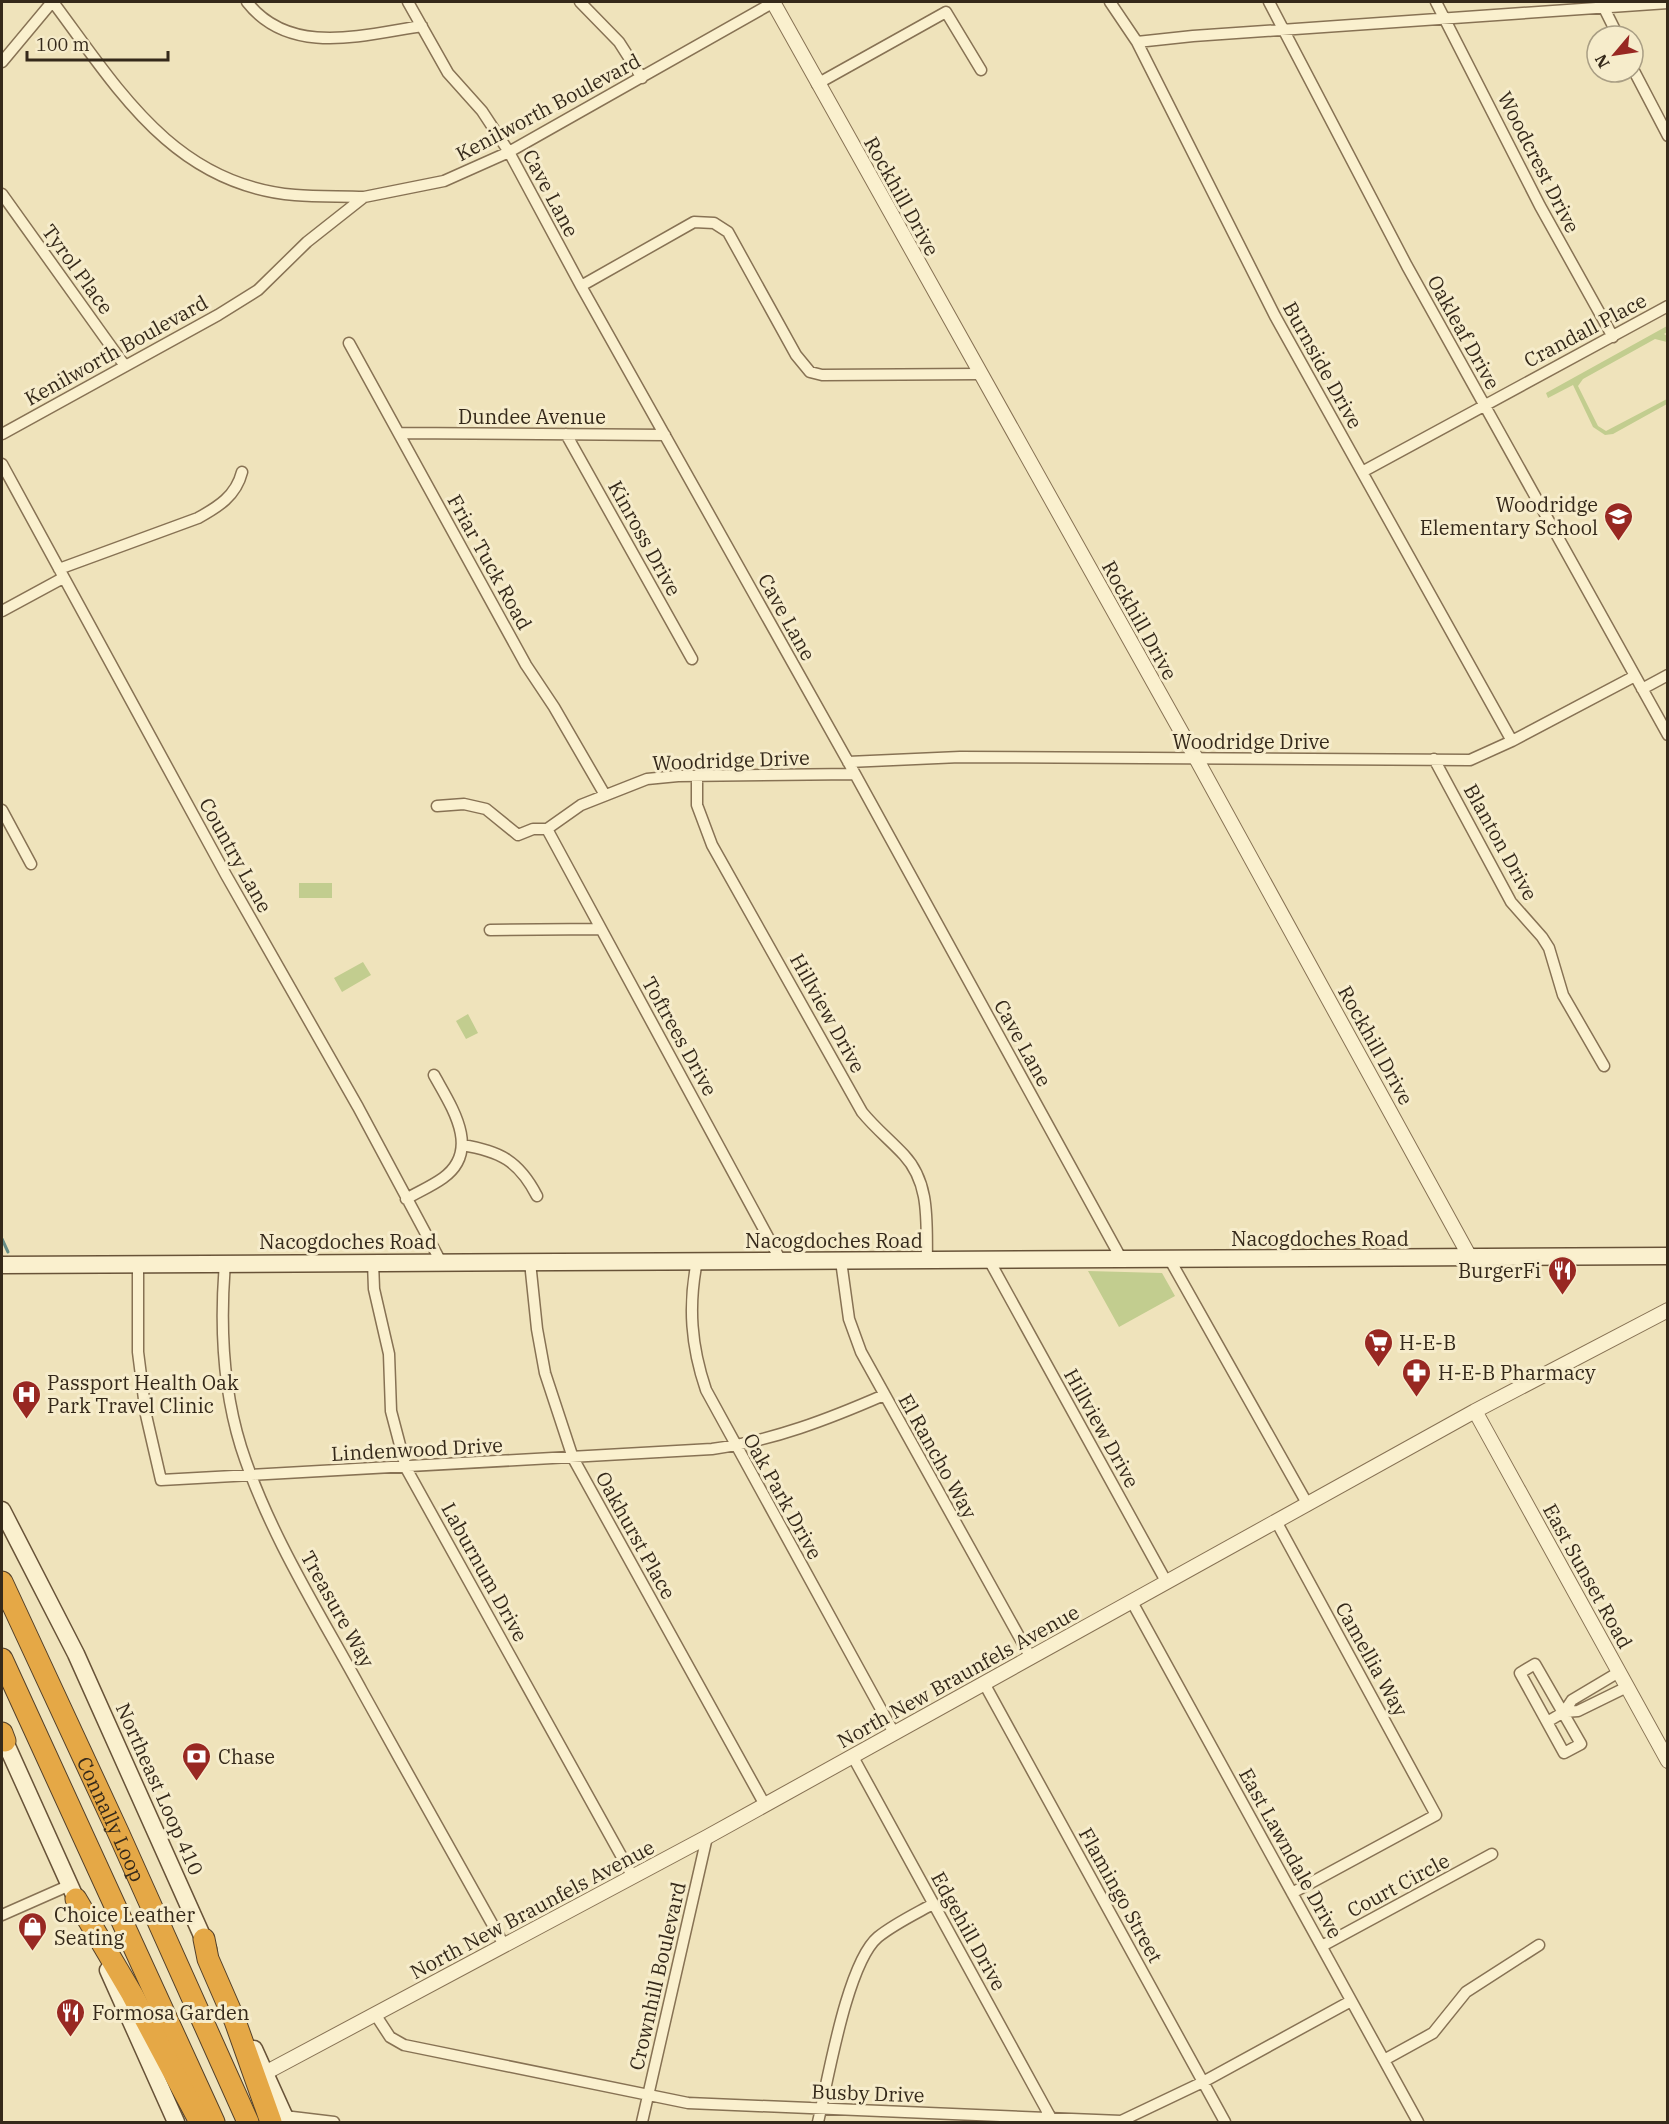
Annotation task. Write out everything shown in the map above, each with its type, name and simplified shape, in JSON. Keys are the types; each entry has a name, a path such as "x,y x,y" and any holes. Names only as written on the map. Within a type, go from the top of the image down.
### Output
{"highway":[{"name":"Connally Loop","path":"2,1582 118,1832 248,2122"},
{"name":"Connally Loop","path":"2,1659 214,2122"},
{"path":"73,1892 132,1994 200,2122"},
{"path":"204,1939 208,1959 281,2120"}],"main road":[{"name":"Nacogdoches Road","path":"2,1265 1471,1259 1668,1256"},
{"name":"Northeast Loop 410","path":"2,1510 76,1654 265,2073 281,2120"},
{"path":"3,1736 176,2122"}],"street":[{"path":"2,62 53,2 133,109 156,133 190,159 236,181 293,195 364,197"},
{"path":"247,2 274,26 316,38 344,38 422,26"},
{"name":"Cave Lane","path":"408,2 448,73 482,111 509,152 581,286 855,774 1122,1260"},
{"path":"580,2 619,42 642,78"},
{"name":"Kenilworth Boulevard","path":"2,434 258,290 307,242 364,197 444,181 509,152 773,2"},
{"name":"Rockhill Drive","path":"773,2 1197,760 1471,1259"},
{"name":"Burnside Drive","path":"1110,2 1137,42 1275,316 1512,741"},
{"name":"Oakleaf Drive","path":"1269,2 1380,216 1642,689"},
{"name":"Woodcrest Drive","path":"1436,2 1540,206 1613,337"},
{"path":"1137,42 1603,5 1668,3"},
{"path":"1603,5 1612,24"},
{"path":"817,84 946,12 981,70"},
{"path":"1641,84 1668,136"},
{"name":"Tyrol Place","path":"2,194 125,366"},
{"path":"581,286 670,234 694,222 705,221 721,226 728,232 796,356 810,372 833,375 980,374"},
{"name":"Crandall Place","path":"1362,472 1668,306"},
{"name":"Friar Tuck Road","path":"349,343 526,665 554,707 604,795"},
{"name":"Dundee Avenue","path":"399,433 665,435"},
{"name":"Kinross Drive","path":"566,434 692,659"},
{"name":"Country Lane","path":"2,464 226,875 358,1107 441,1262"},
{"path":"2,611 61,573 207,513 227,500 239,483 242,472"},
{"path":"1668,675 1642,689 1668,735"},
{"name":"Woodridge Drive","path":"848,762 960,757 1470,760 1512,741 1635,676"},
{"name":"Blanton Drive","path":"1434,759 1511,903 1549,948 1563,995 1604,1066"},
{"name":"Woodridge Drive","path":"547,829 565,814 604,795 647,779 855,774"},
{"name":"Hillview Drive","path":"697,777 697,805 712,845 862,1112 883,1137 903,1153 920,1180 924,1195 927,1260"},
{"path":"436,806 464,804 486,809 518,835 533,829 547,829"},
{"path":"2,810 32,864"},
{"name":"Toftrees Drive","path":"547,829 781,1261"},
{"path":"490,930 601,929"},
{"path":"406,1199 448,1174 453,1169 462,1145 462,1131 458,1118 434,1075"},
{"path":"462,1145 488,1149 513,1164 527,1176 537,1196"},
{"name":"Hillview Drive","path":"989,1260 1167,1582"},
{"path":"1170,1260 1308,1505"},
{"name":"Oak Park Drive","path":"697,1261 691,1306 694,1349 706,1390 734,1446 894,1733"},
{"name":"El Rancho Way","path":"841,1261 845,1302 854,1336 884,1395 1031,1658"},
{"name":"Laburnum Drive","path":"373,1262 374,1289 389,1354 391,1412 406,1468 633,1877"},
{"name":"Oakhurst Place","path":"530,1262 537,1329 545,1373 573,1458 765,1805"},
{"name":"Lindenwood Drive","path":"138,1263 138,1352 146,1415 161,1480 406,1468 734,1446 821,1422 884,1395"},
{"name":"Treasure Way","path":"225,1263 224,1344 231,1403 241,1446 252,1475 295,1570 504,1945"},
{"name":"North New Braunfels Avenue","path":"265,2073 633,1877 985,1685 1474,1411 1668,1310"},
{"name":"East Sunset Road","path":"1474,1411 1666,1754"},
{"name":"Camellia Way","path":"1276,1521 1436,1815 1292,1893"},
{"name":"East Lawndale Drive","path":"1132,1602 1418,2122"},
{"path":"1535,1664 1581,1744 1564,1753 1531,1693 1520,1673 1535,1664"},
{"path":"1547,1722 1564,1712 1572,1700 1619,1672"},
{"path":"1531,1693 1547,1683"},
{"name":"Flamingo Street","path":"985,1685 1225,2122"},
{"path":"1564,1712 1578,1711 1627,1687"},
{"path":"1585,1692 1591,1705"},
{"name":"Edgehill Drive","path":"853,1757 1052,2120"},
{"name":"Crownhill Boulevard","path":"642,2122 707,1837"},
{"name":"Court Circle","path":"1322,1947 1492,1854"},
{"path":"2,1915 73,1892"},
{"path":"818,2122 850,1987 862,1956 878,1937 933,1904"},
{"path":"1384,2060 1433,2033 1466,1992 1539,1945"},
{"name":"Busby Drive","path":"375,2014 390,2037 404,2045 688,2103 1052,2120 1121,2121 1203,2082 1351,2001"},
{"path":"281,2120 334,2122"}],"green space":[{"path":"1667,326 1667,332 1664,334 1667,336 1667,342 1655,339 1583,379 1578,386 1598,426 1606,431 1667,399 1667,404 1613,434 1605,435 1593,427 1573,385 1548,398 1546,393"},
{"path":"299,883 332,883 332,898 299,898"},
{"path":"363,962 371,975 342,992 334,978"},
{"path":"468,1014 478,1033 466,1039 456,1021"},
{"path":"1088,1271 1162,1273 1175,1296 1119,1327"}],"waterway":[{"path":"2,1239 8,1252"}],"place":[{"name":"Woodridge Elementary School","path":"1619,542"},
{"name":"BurgerFi","path":"1562,1296"},
{"name":"H-E-B","path":"1378,1368"},
{"name":"H-E-B Pharmacy","path":"1417,1398"},
{"name":"Passport Health Oak Park Travel Clinic","path":"26,1420"},
{"name":"Chase","path":"197,1782"},
{"name":"Choice Leather Seating","path":"33,1952"},
{"name":"Formosa Garden","path":"71,2038"}]}
